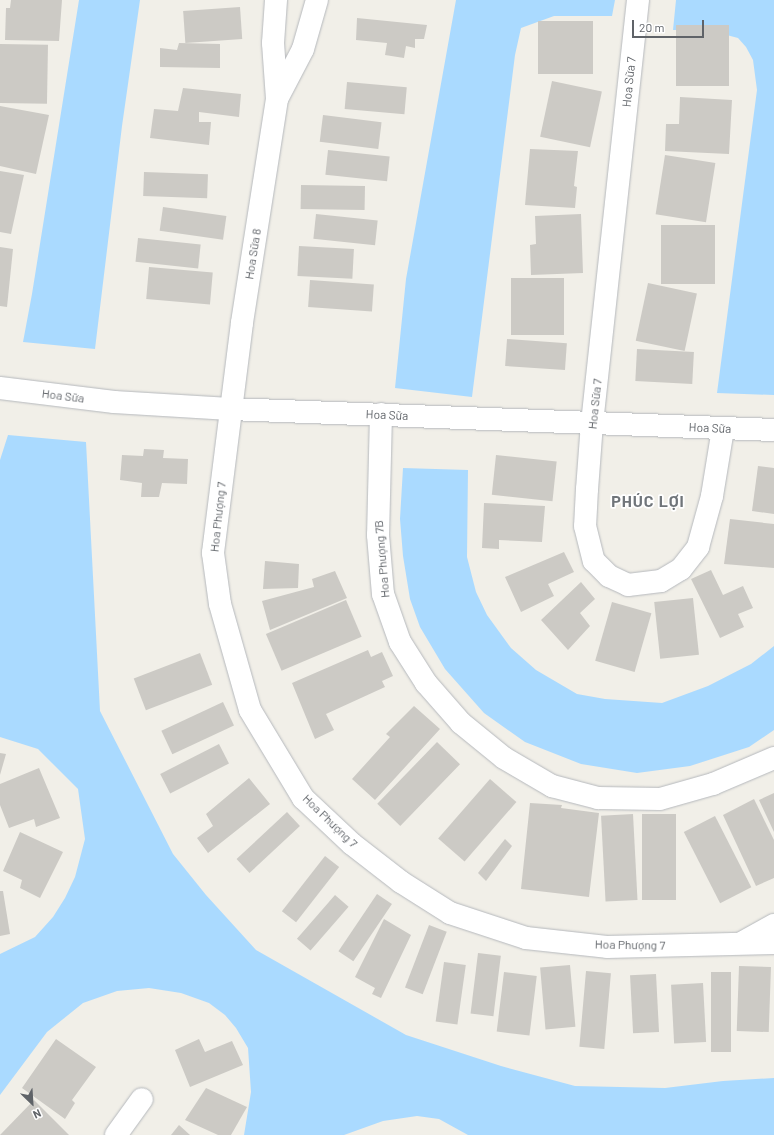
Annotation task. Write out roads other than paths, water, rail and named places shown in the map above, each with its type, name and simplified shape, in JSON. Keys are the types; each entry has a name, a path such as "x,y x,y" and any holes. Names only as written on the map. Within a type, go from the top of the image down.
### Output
{"street":[{"name":"Hoa Sữa 8","path":"230,409 277,99 273,43 276,0"},
{"name":"Hoa Sữa 8","path":"277,99 303,49 317,0"},
{"name":"Hoa Sữa 7","path":"638,0 592,423 585,526 594,561 609,576 628,585 660,581 681,569 698,547 712,496 723,429"},
{"name":"Hoa Sữa","path":"0,388 114,402 230,409 774,430"},
{"name":"Hoa Phượng 7","path":"230,409 212,553 220,604 250,710 303,798 352,844 401,882 450,913 526,938 607,947 774,943"},
{"name":"Hoa Phượng 7B","path":"381,414 378,534 383,594 400,642 426,683 461,723 504,758 552,786 598,798 660,799 713,784 774,758"},
{"name":"Hoa Phượng 7","path":"738,944 774,925"},
{"path":"116,1135 142,1099"}],"water":[{"path":"79,0 140,0 122,126 95,349 23,342"},
{"path":"456,0 615,0 612,16 554,16 521,28 515,55 472,397 395,388 406,279"},
{"path":"676,0 774,0 774,395 717,393 757,90 753,60 746,47 738,38 708,30 673,30"},
{"path":"8,435 86,442 100,711 173,854 206,895 256,950 406,1035 501,1066 575,1086 665,1088 723,1081 774,1078 774,1135 468,1135 439,1119 417,1116 383,1121 344,1135 244,1135 251,1092 248,1048 236,1028 225,1015 209,1003 181,993 149,988 117,991 83,1003 47,1032 0,1095 0,954 35,937 53,917 65,898 75,877 85,839 78,789 38,749 0,737 0,460"},
{"path":"403,468 468,470 467,557 476,592 487,615 511,648 536,670 577,694 605,699 662,703 708,686 751,664 774,646 774,730 749,747 690,766 637,773 581,764 525,742 484,713 445,669 420,627 410,599 403,556 400,519"}],"district":[{"name":"PHÚC LỢI","path":"648,501"}]}
